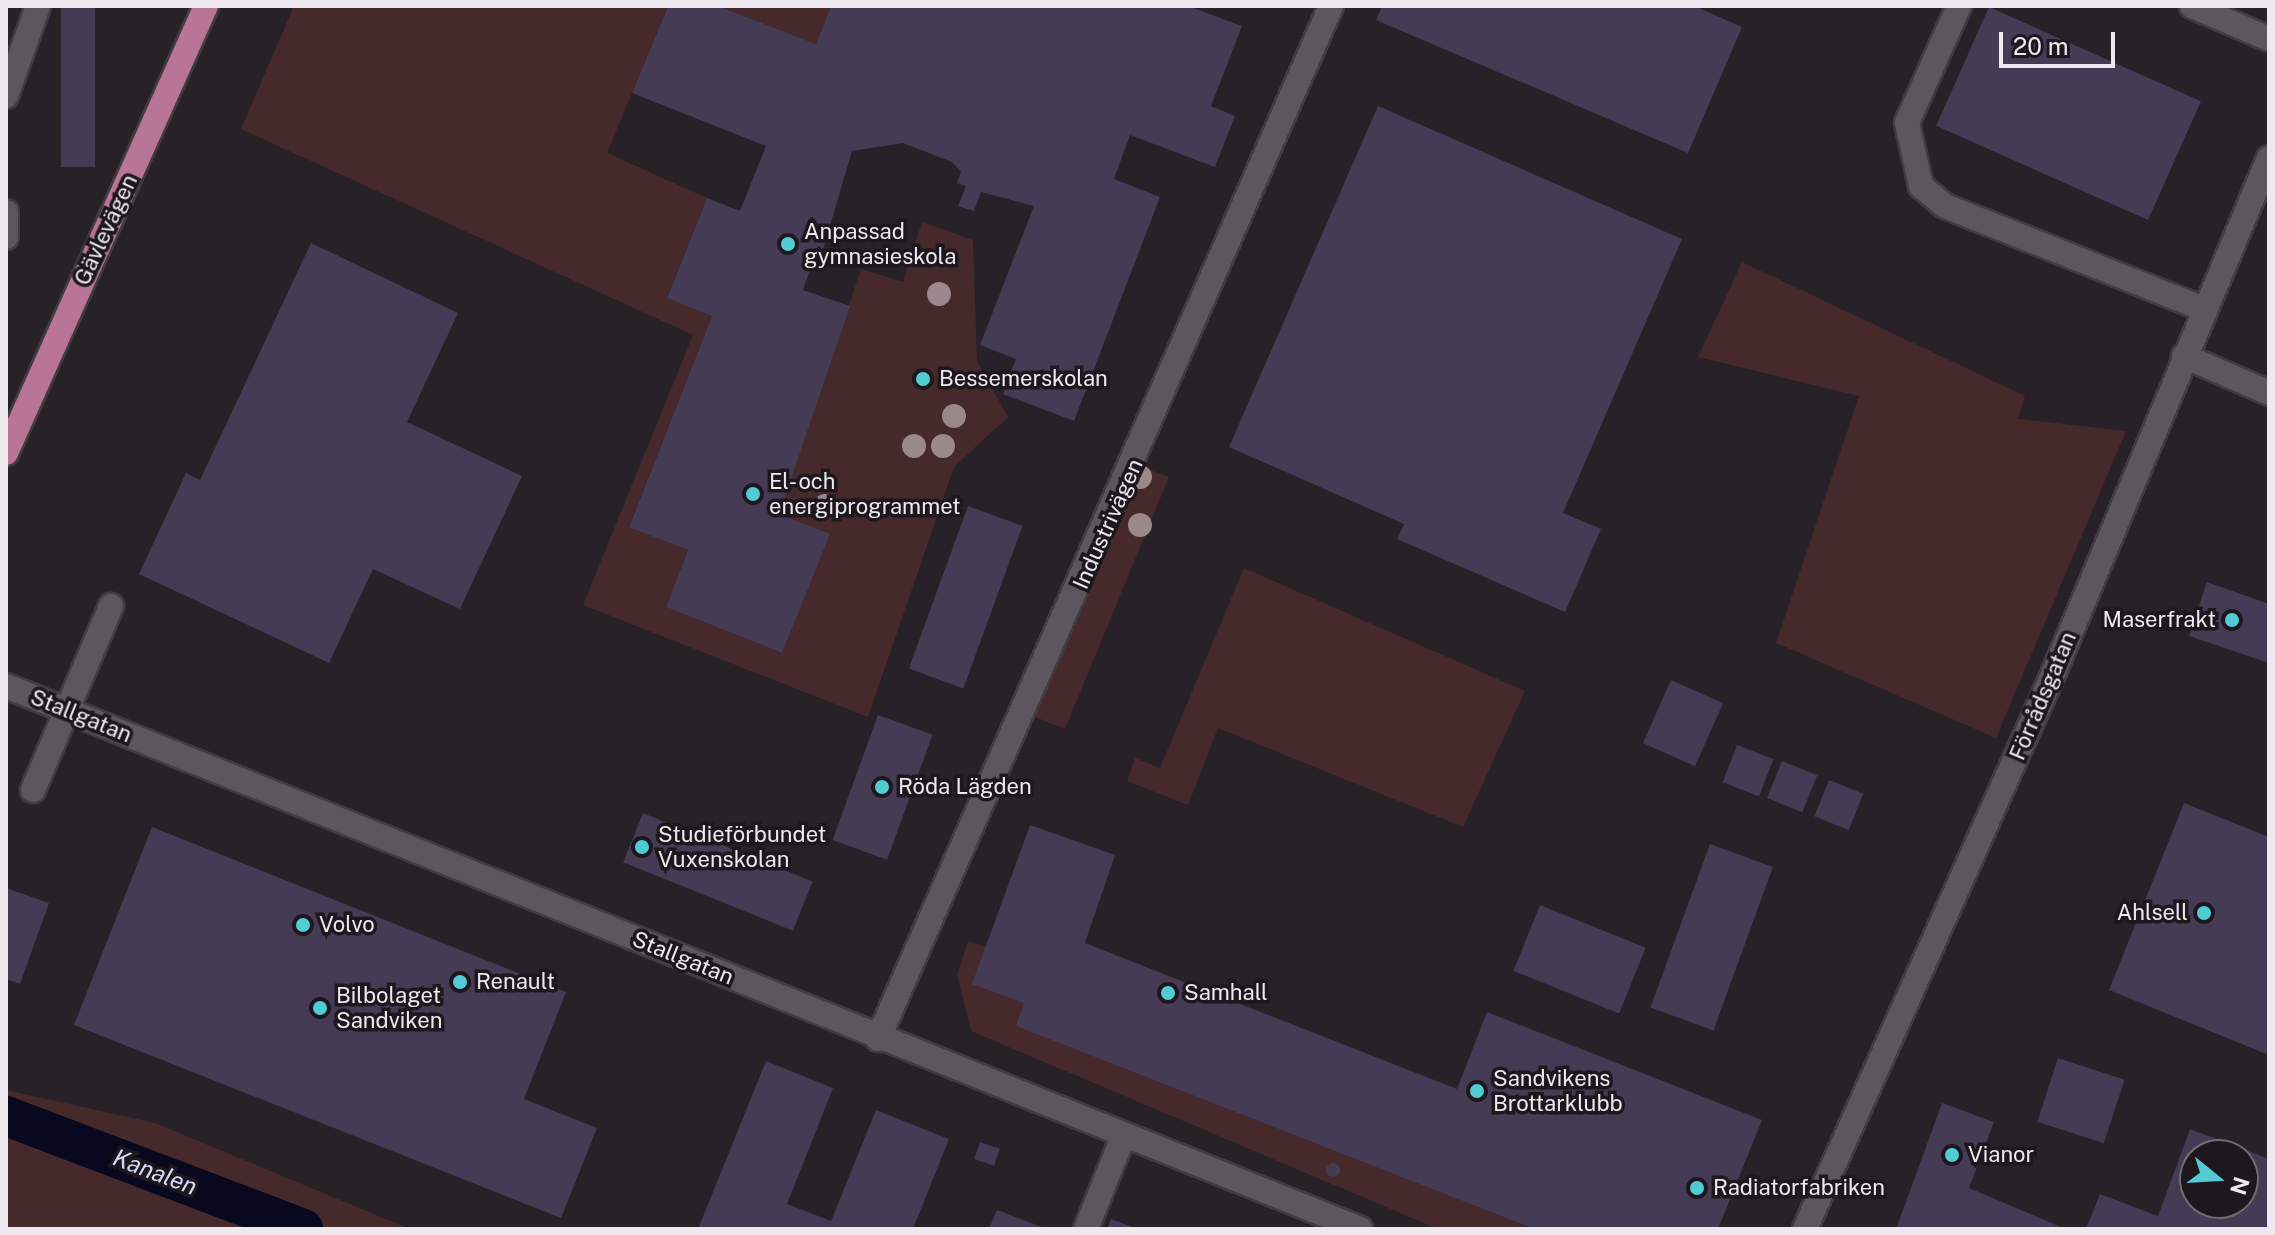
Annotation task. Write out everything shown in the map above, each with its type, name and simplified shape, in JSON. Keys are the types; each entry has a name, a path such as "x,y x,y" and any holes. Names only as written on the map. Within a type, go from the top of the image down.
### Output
{"main road":[{"name":"Gävlevägen","path":"6,453 206,6"}],"street":[{"path":"6,96 38,6"},
{"name":"Industrivägen","path":"878,1039 1331,6"},
{"path":"1959,6 1907,123 1921,186 1945,206 2204,309"},
{"path":"2192,6 2269,39"},
{"name":"Förrådsgatan","path":"1805,1229 2048,687 2269,158"},
{"path":"6,212 6,237"},
{"path":"2184,356 2269,393"},
{"path":"33,790 111,606"},
{"name":"Stallgatan","path":"6,686 878,1039 1360,1229"},
{"path":"1086,1229 1123,1137"}],"shaded area":[{"path":"294,6 668,6 607,153 707,198 667,297 712,316 629,526 688,550 666,607 782,653 829,534 779,514 861,269 903,282 922,222 973,240 977,361 1008,417 954,467 868,717 583,605 693,335 241,129"},
{"path":"718,6 831,6 816,44"},
{"path":"1742,262 2025,396 2018,419 2126,431 1996,738 1776,643 1859,396 1698,357"},
{"path":"1134,464 1169,477 1065,729 1025,713"},
{"path":"1244,568 1525,691 1463,827 1218,728 1188,805 1127,781 1135,758 1160,768"},
{"path":"968,941 986,947 1024,1003 1017,1026 1534,1229 1438,1229 971,1031 957,975"},
{"path":"6,1090 155,1123 410,1229 6,1229"}],"building":[{"path":"61,6 95,6 95,167 61,167"},
{"name":"Bessemerskolan","path":"668,6 718,6 816,44 831,6 1188,6 1242,26 1211,106 1235,116 1215,167 1130,135 1114,179 1160,197 1074,421 1003,394 1016,359 980,345 1034,206 981,192 974,211 958,206 966,186 957,183 961,172 952,162 903,143 852,151 819,263 813,261 803,290 850,306 779,514 830,534 782,653 666,607 688,550 629,527 712,316 667,298 707,198 740,211 766,146 632,93"},
{"path":"1382,6 1694,6 1742,27 1688,153 1376,20"},
{"path":"1989,7 2201,101 2148,220 1936,126"},
{"path":"1378,106 1682,239 1563,513 1601,529 1565,612 1397,539 1404,524 1229,447"},
{"path":"311,243 458,313 407,422 522,476 460,609 373,569 329,663 139,574 186,473 200,480"},
{"path":"968,506 1023,526 963,688 909,669"},
{"name":"Maserfrakt","path":"2207,582 2269,604 2269,663 2189,636"},
{"path":"1671,680 1723,703 1695,766 1643,743"},
{"name":"Röda Lägden","path":"878,715 933,735 887,860 833,840"},
{"path":"1737,745 1773,759 1759,796 1723,782"},
{"path":"1782,761 1817,775 1802,812 1767,798"},
{"path":"1829,780 1863,794 1849,830 1814,816"},
{"name":"Ahlsell","path":"2184,803 2269,837 2269,1055 2109,990"},
{"path":"643,813 813,882 793,931 623,862"},
{"path":"1030,825 1115,855 1085,943 1457,1089 1487,1012 1762,1120 1718,1229 1534,1229 1016,1026 1024,1003 972,984"},
{"name":"Bilbolaget Sandviken","path":"152,827 566,992 524,1099 597,1128 561,1218 74,1025"},
{"path":"1710,844 1773,867 1713,1030 1650,1008"},
{"path":"6,888 49,903 20,984 6,979"},
{"path":"1540,905 1646,948 1619,1014 1513,971"},
{"path":"2058,1058 2125,1080 2104,1143 2037,1122"},
{"path":"766,1061 833,1088 787,1204 831,1221 876,1110 949,1139 913,1229 698,1229"},
{"name":"Vianor","path":"1942,1103 1994,1122 1969,1188 2066,1229 1896,1229"},
{"path":"2190,1129 2216,1139 2186,1139"},
{"path":"980,1142 1000,1149 994,1166 974,1159"},
{"path":"2259,1155 2269,1159 2269,1229 2086,1229 2100,1194 2158,1216 2179,1159 2179,1219 2259,1219"},
{"path":"1333,1163 1340,1170 1333,1177 1326,1170"},
{"path":"997,1210 1047,1229 989,1229"},
{"path":"1111,1219 1138,1229 1107,1229"}],"waterway":[{"name":"Kanalen","path":"6,1116 303,1229"}],"place":[{"name":"Anpassad gymnasieskola","path":"788,244"},
{"name":"Bessemerskolan","path":"923,379"},
{"name":"El- och energiprogrammet","path":"753,494"},
{"name":"Maserfrakt","path":"2232,620"},
{"name":"Röda Lägden","path":"882,787"},
{"name":"Studieförbundet Vuxenskolan","path":"642,847"},
{"name":"Ahlsell","path":"2204,913"},
{"name":"Volvo","path":"303,925"},
{"name":"Renault","path":"460,982"},
{"name":"Samhall","path":"1168,993"},
{"name":"Bilbolaget Sandviken","path":"320,1008"},
{"name":"Sandvikens Brottarklubb","path":"1477,1091"},
{"name":"Vianor","path":"1952,1155"},
{"name":"Radiatorfabriken","path":"1697,1188"}]}
